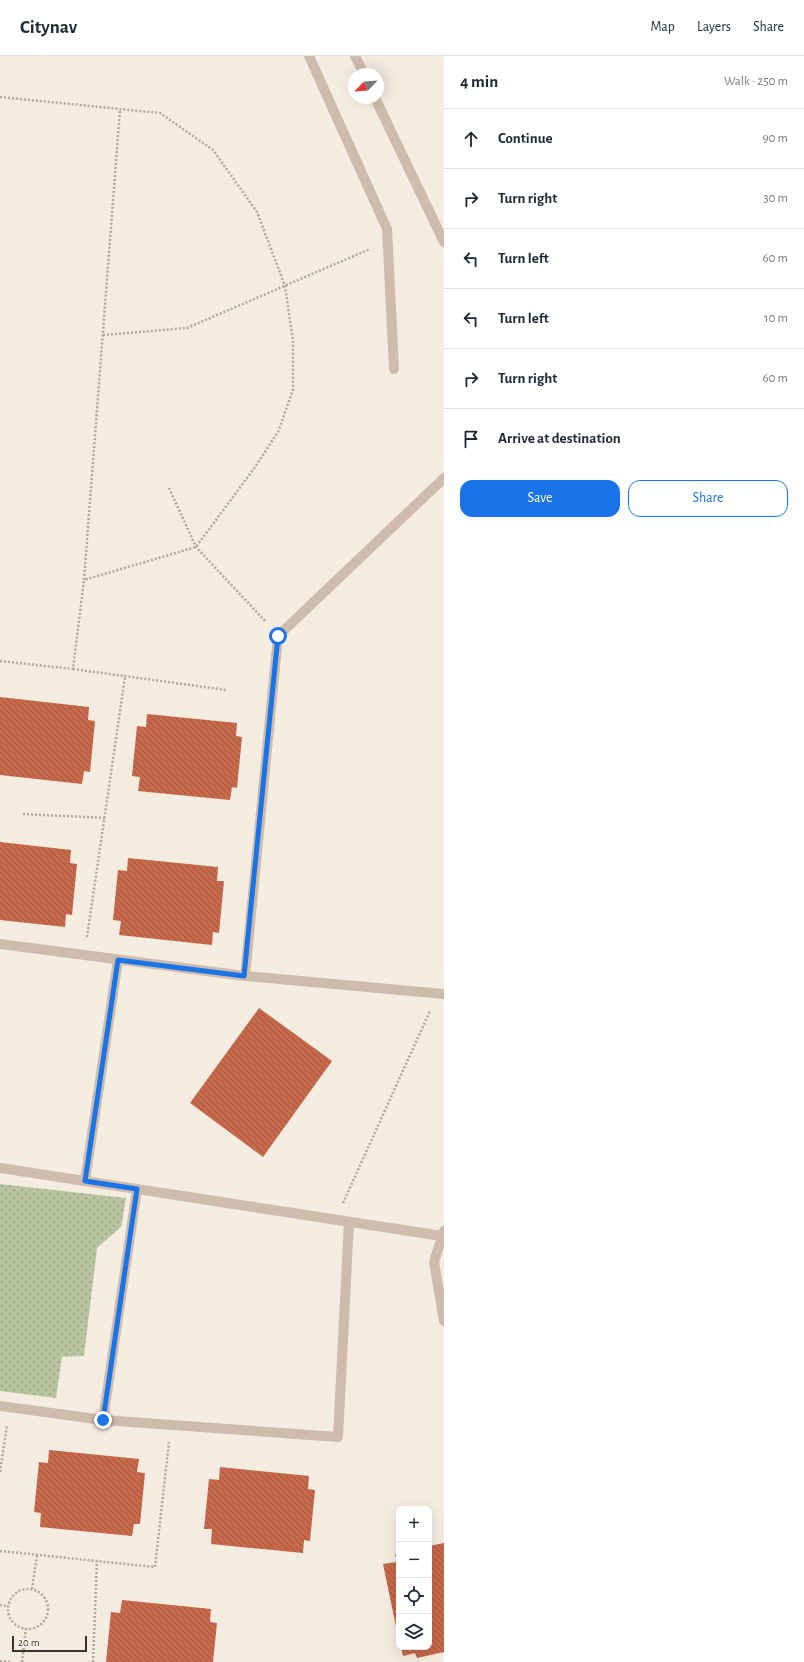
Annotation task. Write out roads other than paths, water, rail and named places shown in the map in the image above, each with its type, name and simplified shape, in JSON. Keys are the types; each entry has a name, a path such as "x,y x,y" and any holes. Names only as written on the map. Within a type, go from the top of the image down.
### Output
{"street":[{"path":"309,56 387,229 394,369"},
{"path":"355,56 361,68"},
{"path":"378,104 444,242"},
{"path":"244,976 278,636 444,478"},
{"path":"0,944 244,976 441,994"},
{"path":"85,1181 118,960"},
{"path":"0,1168 335,1220 443,1234 434,1262 444,1322"},
{"path":"103,1420 137,1189"},
{"path":"5,1406 103,1420 338,1437 349,1222"}]}
